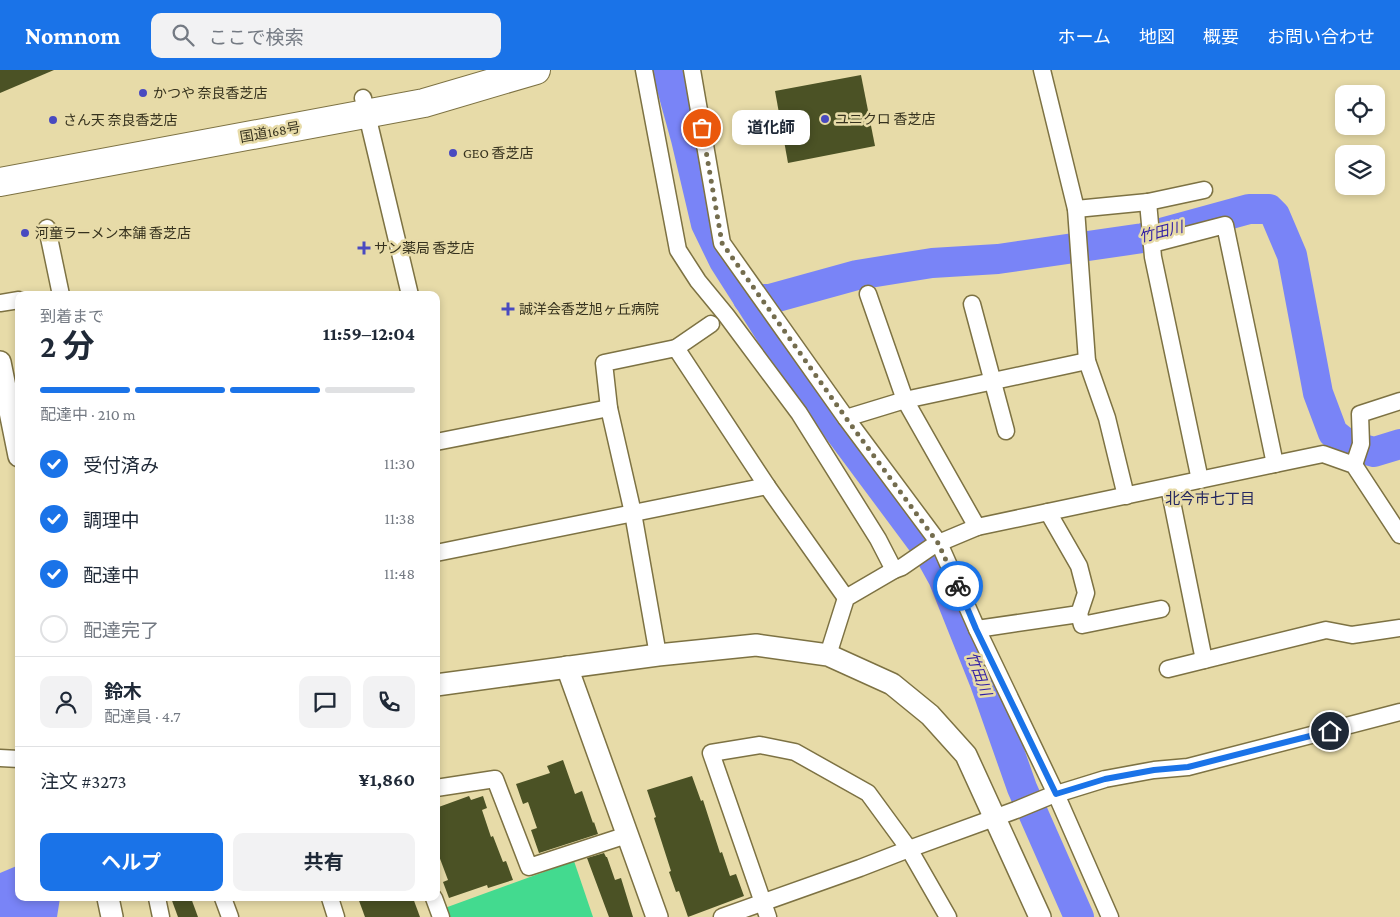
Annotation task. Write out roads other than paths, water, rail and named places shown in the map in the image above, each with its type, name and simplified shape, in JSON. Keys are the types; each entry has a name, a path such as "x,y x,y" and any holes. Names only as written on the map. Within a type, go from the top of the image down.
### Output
{"highway":[{"name":"国道168号","path":"0,182 365,106 495,70"},
{"name":"国道168号","path":"0,163 365,106 424,103 536,70"}],"street":[{"path":"644,70 678,250 698,281 726,314 799,413 898,569"},
{"path":"692,70 722,243 936,544 1110,917"},
{"path":"1042,70 1076,209 1087,360 1107,418 1126,496"},
{"path":"365,106 409,291"},
{"path":"1076,209 1148,202 1204,190"},
{"path":"1148,202 1154,257 1200,480"},
{"path":"1152,244 1225,225 1275,464"},
{"path":"48,228 59,291"},
{"path":"868,294 906,400 977,528"},
{"path":"0,303 15,301"},
{"path":"972,304 1006,431"},
{"path":"658,655 633,513 609,408 604,363 676,348 712,324"},
{"path":"676,348 767,486 846,598"},
{"path":"846,418 906,400 1087,360"},
{"path":"0,362 15,436"},
{"path":"1354,465 1361,444 1360,414 1400,401"},
{"path":"440,437 609,408"},
{"path":"828,655 846,598 898,569 936,544 977,528 1048,512 1323,454 1354,465 1400,534"},
{"path":"440,552 767,486"},
{"path":"1168,487 1204,660"},
{"path":"1048,512 1078,566 1086,594 1079,614 1082,624 1161,609"},
{"path":"976,629 1079,614"},
{"path":"1168,669 1326,630 1352,635 1400,628"},
{"path":"440,685 658,655 756,645 828,655 892,684 930,715 966,755 1040,917"},
{"path":"568,667 657,917"},
{"path":"722,917 765,910 860,868 909,849 1053,795 1105,779 1154,770 1188,767 1400,712"},
{"path":"765,910 711,753 760,745 795,752 868,793 909,849 948,917"},
{"path":"1,753 15,758"},
{"path":"440,787 495,779 529,867 628,835"},
{"path":"109,901 112,917"},
{"path":"157,901 160,917"},
{"path":"224,901 230,917"},
{"path":"331,901 336,917"},
{"path":"435,901 441,917"}],"water":[{"path":"15,867 15,901 60,901 57,917 0,917 0,873"}],"waterway":[{"name":"竹田川","path":"667,70 706,224 724,261 793,369 927,549 943,578 985,683 1022,788 1079,917"},
{"name":"竹田川","path":"748,299 770,299 857,275 932,263 998,259 1143,238 1249,209 1269,209 1275,215 1292,255 1318,393 1333,433 1348,445 1374,452 1400,444"}],"place":[{"name":"かつや 奈良香芝店","path":"143,93"},
{"name":"ユニクロ 香芝店","path":"825,119"},
{"name":"さん天 奈良香芝店","path":"53,120"},
{"name":"道化師","path":"702,128"},
{"name":"GEO 香芝店","path":"453,153"},
{"name":"河童ラーメン本舗 香芝店","path":"25,233"},
{"name":"サン薬局 香芝店","path":"364,248"},
{"name":"誠洋会香芝旭ヶ丘病院","path":"508,309"}],"district":[{"name":"北今市七丁目","path":"1210,499"}]}
